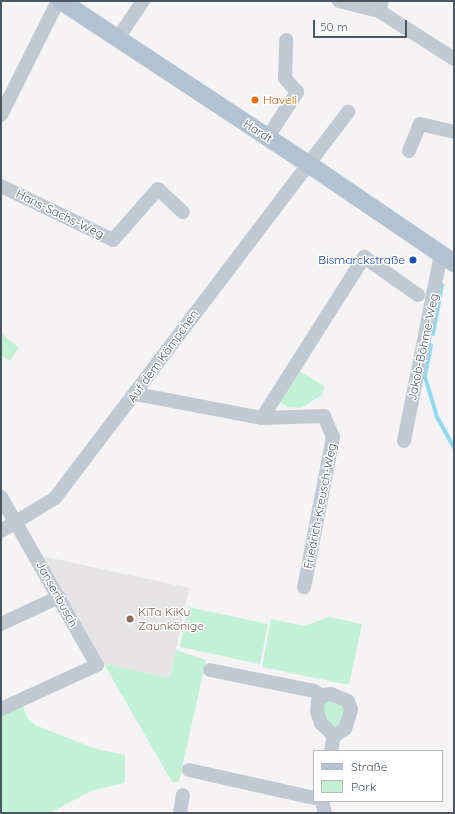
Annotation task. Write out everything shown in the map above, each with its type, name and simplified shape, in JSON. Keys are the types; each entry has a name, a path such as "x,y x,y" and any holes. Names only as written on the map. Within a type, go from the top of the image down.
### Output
{"main road":[{"name":"Hardt","path":"60,1 307,162 448,258"}],"street":[{"path":"1,115 60,1"},
{"path":"118,38 143,1"},
{"path":"339,1 381,6 454,59"},
{"path":"268,137 297,92 285,78 286,40"},
{"name":"Auf dem Kämpchen","path":"1,531 17,523 55,498 136,394 179,332 307,162 348,112"},
{"path":"409,151 420,124 454,132"},
{"name":"Hans-Sachs-Weg","path":"1,186 113,240 158,189 183,212"},
{"path":"262,418 364,257 418,295"},
{"name":"Jakob-Böhme-Weg","path":"404,441 448,258"},
{"name":"Friedrich-Kreusch-Weg","path":"136,394 262,418 324,416 333,437 304,588"},
{"name":"Jansenbusch","path":"1,497 97,665 1,709"},
{"path":"1,624 59,597"},
{"path":"210,670 314,691 322,696"},
{"path":"331,750 334,736 345,729 351,710 348,701 341,696 331,694 322,696 318,701 317,712 321,723 334,736"},
{"path":"188,770 313,798"},
{"path":"180,813 183,795"},
{"path":"322,802 325,813"}],"shaded area":[{"name":"KiTa KiKu Zaunkönige","path":"42,556 189,588 170,678 104,664"}],"green space":[{"path":"1,333 19,348 9,361 1,355"},
{"path":"298,370 324,386 322,395 301,408 288,407 278,401"},
{"path":"188,607 268,624 260,664 180,647"},
{"path":"329,617 362,624 349,685 262,667 271,619 304,626"},
{"path":"176,650 206,660 179,782 172,782 104,664 170,678"},
{"path":"326,698 344,705 342,726 335,730 322,715"},
{"path":"22,704 27,717 35,725 96,749 125,755 125,783 93,790 50,813 1,813 1,713"}],"waterway":[{"path":"433,334 442,285"},
{"path":"431,345 425,377 437,417 454,448"}],"place":[{"name":"Haveli","path":"255,100"},
{"name":"Bismarckstraße","path":"413,260"},
{"name":"KiTa KiKu Zaunkönige","path":"130,619"}]}
